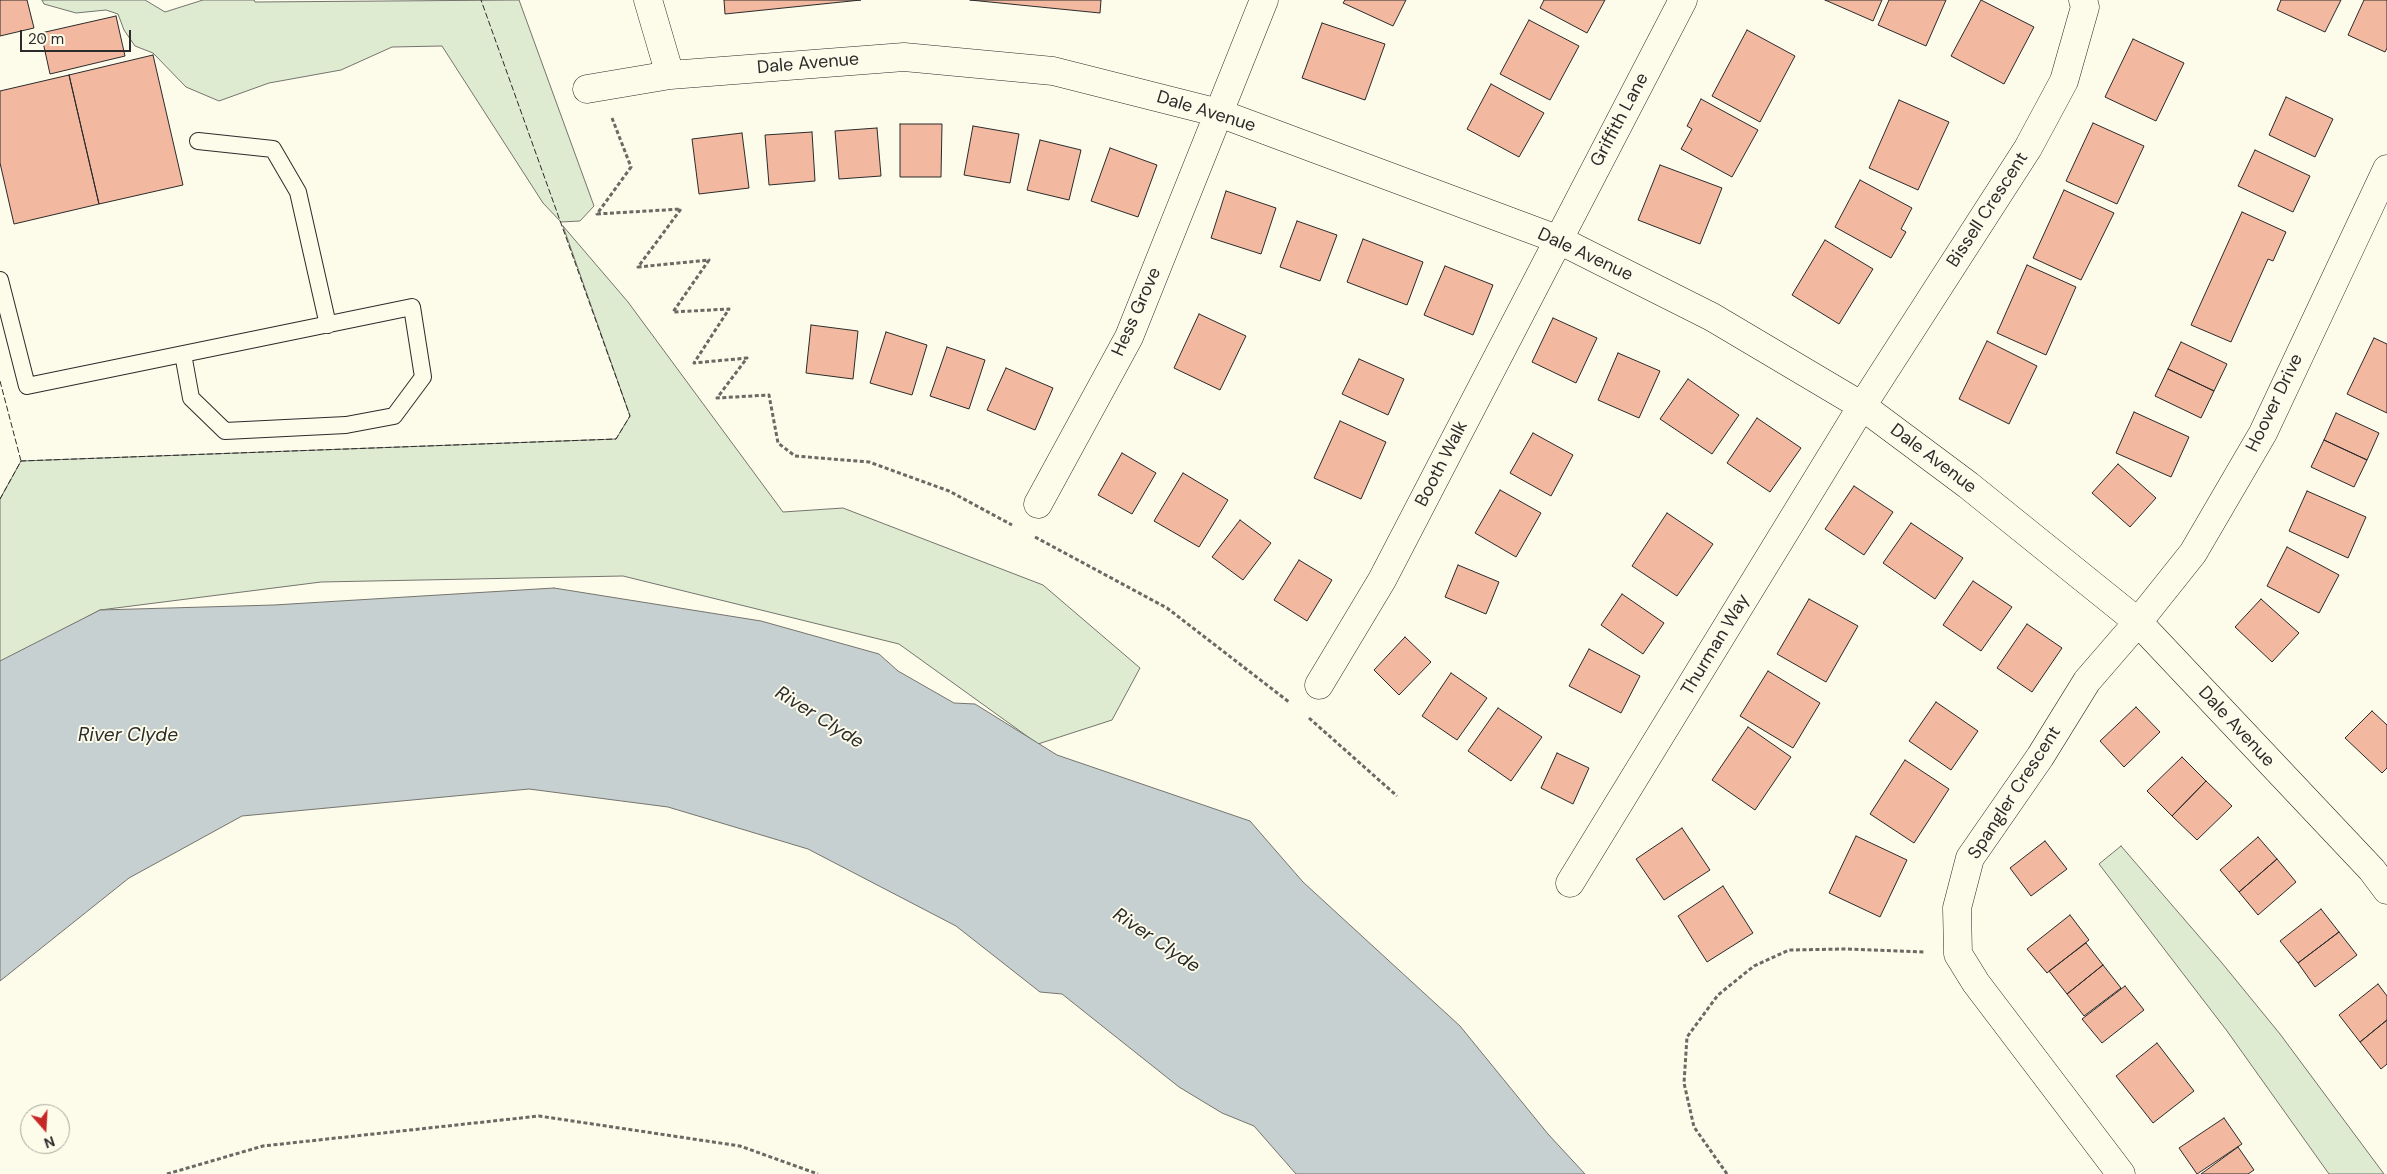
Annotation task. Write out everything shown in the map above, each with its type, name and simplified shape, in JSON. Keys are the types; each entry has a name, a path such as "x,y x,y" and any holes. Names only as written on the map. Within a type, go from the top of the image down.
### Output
{"street":[{"path":"648,0 670,76"},
{"path":"1219,113 1264,0"},
{"name":"Griffith Lane","path":"1557,239 1683,0"},
{"name":"Bissell Crescent","path":"1862,406 2028,148 2064,81 2085,7 2083,0"},
{"name":"Dale Avenue","path":"594,88 670,76 904,57 1053,71 1219,113 1557,239 1712,317 1862,406 1968,485 2138,622 2382,872"},
{"name":"Hess Grove","path":"1038,504 1129,336 1219,113"},
{"name":"Hoover Drive","path":"2138,622 2193,553 2263,433 2387,169"},
{"name":"Booth Walk","path":"1319,685 1382,580 1557,239"},
{"name":"Thurman Way","path":"1570,884 1862,406"},
{"name":"Spangler Crescent","path":"1958,954 1957,908 1970,858 2040,757 2086,681 2138,622"},
{"path":"1958,954 1976,983 2121,1174"}],"lane":[{"path":"198,141 273,149 298,192 328,325"},
{"path":"0,280 26,386 183,354 412,308 423,377 394,416 346,425 225,431 191,398 183,354"}],"path":[{"path":"594,88 630,167 596,214 681,208 638,267 709,260 673,312 729,309 694,363 747,358 716,398 769,395 778,444 795,456 869,462 948,492 1016,527"},
{"path":"1032,536 1168,608 1295,707"},
{"path":"1302,712 1398,796"},
{"path":"1727,1174 1694,1127 1684,1083 1687,1037 1718,995 1754,966 1789,950 1846,949 1958,954"},
{"path":"167,1174 263,1146 539,1116 740,1146 818,1174"}],"green space":[{"path":"42,0 145,0 165,12 203,0 254,0 255,2 519,0 594,206 580,221 561,222 543,203 442,46 392,47 341,70 269,83 219,101 186,87 153,53 135,46 124,30 118,14 106,10 76,13 44,4"},
{"path":"563,226 628,302 783,512 843,508 1043,585 1140,668 1112,720 1038,744 899,644 623,576 321,582 100,610 0,664 0,499 21,461 616,439 630,416"},
{"path":"2121,846 2222,963 2280,1034 2384,1174 2329,1174 2227,1031 2099,864"}],"water":[{"name":"River Clyde","path":"554,588 761,621 879,654 898,671 954,703 975,704 1057,755 1250,821 1303,882 1460,1026 1548,1134 1585,1174 1296,1174 1254,1126 1222,1113 1179,1087 1062,994 1040,992 956,926 808,849 668,807 529,789 242,816 129,878 0,981 0,661 100,610 274,605"}],"building":[{"path":"0,0 27,0 34,28 0,36"},
{"path":"724,0 861,0 725,14"},
{"path":"970,0 1101,0 1100,13"},
{"path":"1345,0 1406,0 1393,26 1343,3"},
{"path":"1544,0 1605,0 1587,33 1540,8"},
{"path":"1825,0 1882,0 1873,21"},
{"path":"1889,0 1946,0 1926,46 1878,25"},
{"path":"1981,0 2034,27 2004,84 1951,56"},
{"path":"2281,0 2341,0 2325,32 2277,10"},
{"path":"2364,0 2387,0 2387,48 2385,52 2348,35"},
{"path":"116,16 125,56 50,74 41,33"},
{"path":"1529,20 1579,46 1550,100 1500,74"},
{"path":"1322,23 1385,44 1365,100 1302,78"},
{"path":"1747,30 1795,56 1760,122 1712,96"},
{"path":"2133,39 2184,63 2156,121 2105,97"},
{"path":"153,55 183,185 99,204 69,75"},
{"path":"69,75 99,204 14,224 0,163 0,91"},
{"path":"1491,84 1544,113 1519,157 1467,129"},
{"path":"2286,97 2333,119 2315,157 2269,135"},
{"path":"1701,99 1758,130 1732,177 1681,149 1692,129 1687,126"},
{"path":"1899,100 1949,122 1918,190 1869,168"},
{"path":"2093,123 2144,146 2117,204 2066,181"},
{"path":"900,124 942,124 941,177 900,177"},
{"path":"973,126 1019,134 1010,183 964,175"},
{"path":"877,128 881,176 839,179 835,131"},
{"path":"812,132 815,181 769,185 765,135"},
{"path":"742,133 749,188 699,194 692,139"},
{"path":"1040,140 1081,150 1069,200 1027,190"},
{"path":"1110,148 1157,165 1138,217 1091,201"},
{"path":"2255,150 2310,176 2293,212 2238,186"},
{"path":"1660,165 1722,188 1700,244 1638,220"},
{"path":"1860,180 1912,208 1901,229 1906,232 1891,258 1835,227"},
{"path":"2064,190 2114,213 2081,280 2033,258"},
{"path":"1226,191 1276,208 1261,254 1211,238"},
{"path":"2242,212 2286,232 2273,261 2268,259 2231,342 2191,325"},
{"path":"1297,221 1337,235 1320,281 1280,267"},
{"path":"1363,239 1423,262 1407,305 1347,282"},
{"path":"1825,240 1873,269 1839,324 1792,295"},
{"path":"2027,265 2076,287 2046,355 1997,333"},
{"path":"1445,266 1493,285 1473,335 1424,315"},
{"path":"1199,314 1246,336 1220,390 1174,368"},
{"path":"1553,318 1597,338 1576,383 1532,362"},
{"path":"811,325 858,331 853,379 806,373"},
{"path":"886,332 927,345 912,395 870,383"},
{"path":"2374,338 2387,344 2387,413 2347,394"},
{"path":"1987,341 2037,366 2009,424 1959,399"},
{"path":"2181,342 2227,364 2214,391 2168,369"},
{"path":"947,347 985,360 969,409 930,396"},
{"path":"1618,353 1660,371 1639,418 1598,400"},
{"path":"1359,359 1404,379 1388,415 1342,394"},
{"path":"1006,368 1053,388 1035,430 987,410"},
{"path":"2168,369 2214,391 2201,418 2155,396"},
{"path":"1688,379 1739,415 1712,454 1660,419"},
{"path":"2134,412 2189,437 2171,477 2116,453"},
{"path":"2336,413 2379,433 2367,460 2324,440"},
{"path":"1757,418 1801,448 1770,492 1727,463"},
{"path":"1340,421 1386,442 1361,499 1314,478"},
{"path":"1533,433 1573,455 1551,496 1510,473"},
{"path":"2324,440 2367,460 2354,487 2311,467"},
{"path":"1122,453 1156,473 1132,514 1098,495"},
{"path":"2118,464 2156,498 2130,527 2092,493"},
{"path":"1183,473 1228,500 1199,547 1154,521"},
{"path":"1854,486 1893,512 1864,555 1825,529"},
{"path":"1500,490 1541,513 1516,557 1475,533"},
{"path":"2307,491 2366,517 2348,558 2289,531"},
{"path":"1667,513 1713,544 1677,596 1632,566"},
{"path":"1240,520 1271,543 1243,580 1212,557"},
{"path":"1911,523 1963,558 1935,599 1883,563"},
{"path":"2287,547 2339,575 2319,613 2267,586"},
{"path":"1299,560 1332,580 1307,621 1274,600"},
{"path":"1458,565 1499,582 1486,614 1445,597"},
{"path":"1973,581 2012,607 1981,651 1943,625"},
{"path":"1622,594 1664,623 1643,654 1601,625"},
{"path":"1809,599 1858,626 1826,682 1777,654"},
{"path":"2261,599 2299,633 2272,662 2235,627"},
{"path":"2027,624 2062,648 2032,692 1997,668"},
{"path":"1405,637 1431,662 1399,695 1374,670"},
{"path":"1589,649 1640,676 1621,713 1569,686"},
{"path":"1768,671 1820,703 1793,748 1740,716"},
{"path":"1451,673 1487,698 1457,740 1422,716"},
{"path":"1936,702 1978,731 1951,770 1909,741"},
{"path":"2136,707 2160,732 2124,767 2100,741"},
{"path":"1498,708 1542,737 1511,781 1468,751"},
{"path":"2372,711 2387,725 2387,768 2382,773 2345,738"},
{"path":"1748,727 1791,757 1755,810 1712,780"},
{"path":"1557,753 1589,768 1573,804 1541,788"},
{"path":"2182,757 2206,781 2172,816 2147,791"},
{"path":"1905,760 1949,789 1914,843 1870,814"},
{"path":"2206,781 2232,806 2197,840 2172,816"},
{"path":"1682,828 1710,870 1664,900 1636,859"},
{"path":"1856,836 1907,860 1880,917 1829,893"},
{"path":"2258,837 2277,859 2239,892 2220,870"},
{"path":"2045,841 2067,869 2031,896 2010,868"},
{"path":"2277,859 2296,882 2258,915 2239,892"},
{"path":"1723,886 1753,933 1707,962 1678,916"},
{"path":"2321,909 2339,932 2298,963 2280,941"},
{"path":"2070,915 2089,940 2047,973 2027,949"},
{"path":"2339,932 2357,955 2315,987 2298,963"},
{"path":"2086,943 2103,965 2067,994 2049,971"},
{"path":"2103,965 2121,988 2084,1016 2067,994"},
{"path":"2378,984 2387,996 2387,1020 2360,1042 2339,1015"},
{"path":"2125,986 2144,1010 2102,1043 2082,1019"},
{"path":"2387,1020 2387,1064 2381,1069 2360,1042"},
{"path":"2157,1043 2194,1091 2153,1123 2116,1076"},
{"path":"2224,1118 2242,1144 2197,1174 2179,1148"},
{"path":"2238,1147 2254,1170 2248,1174 2201,1174"}],"fence":[{"path":"0,499 21,461 616,439 630,416 481,0"},
{"path":"0,381 21,461"}]}
